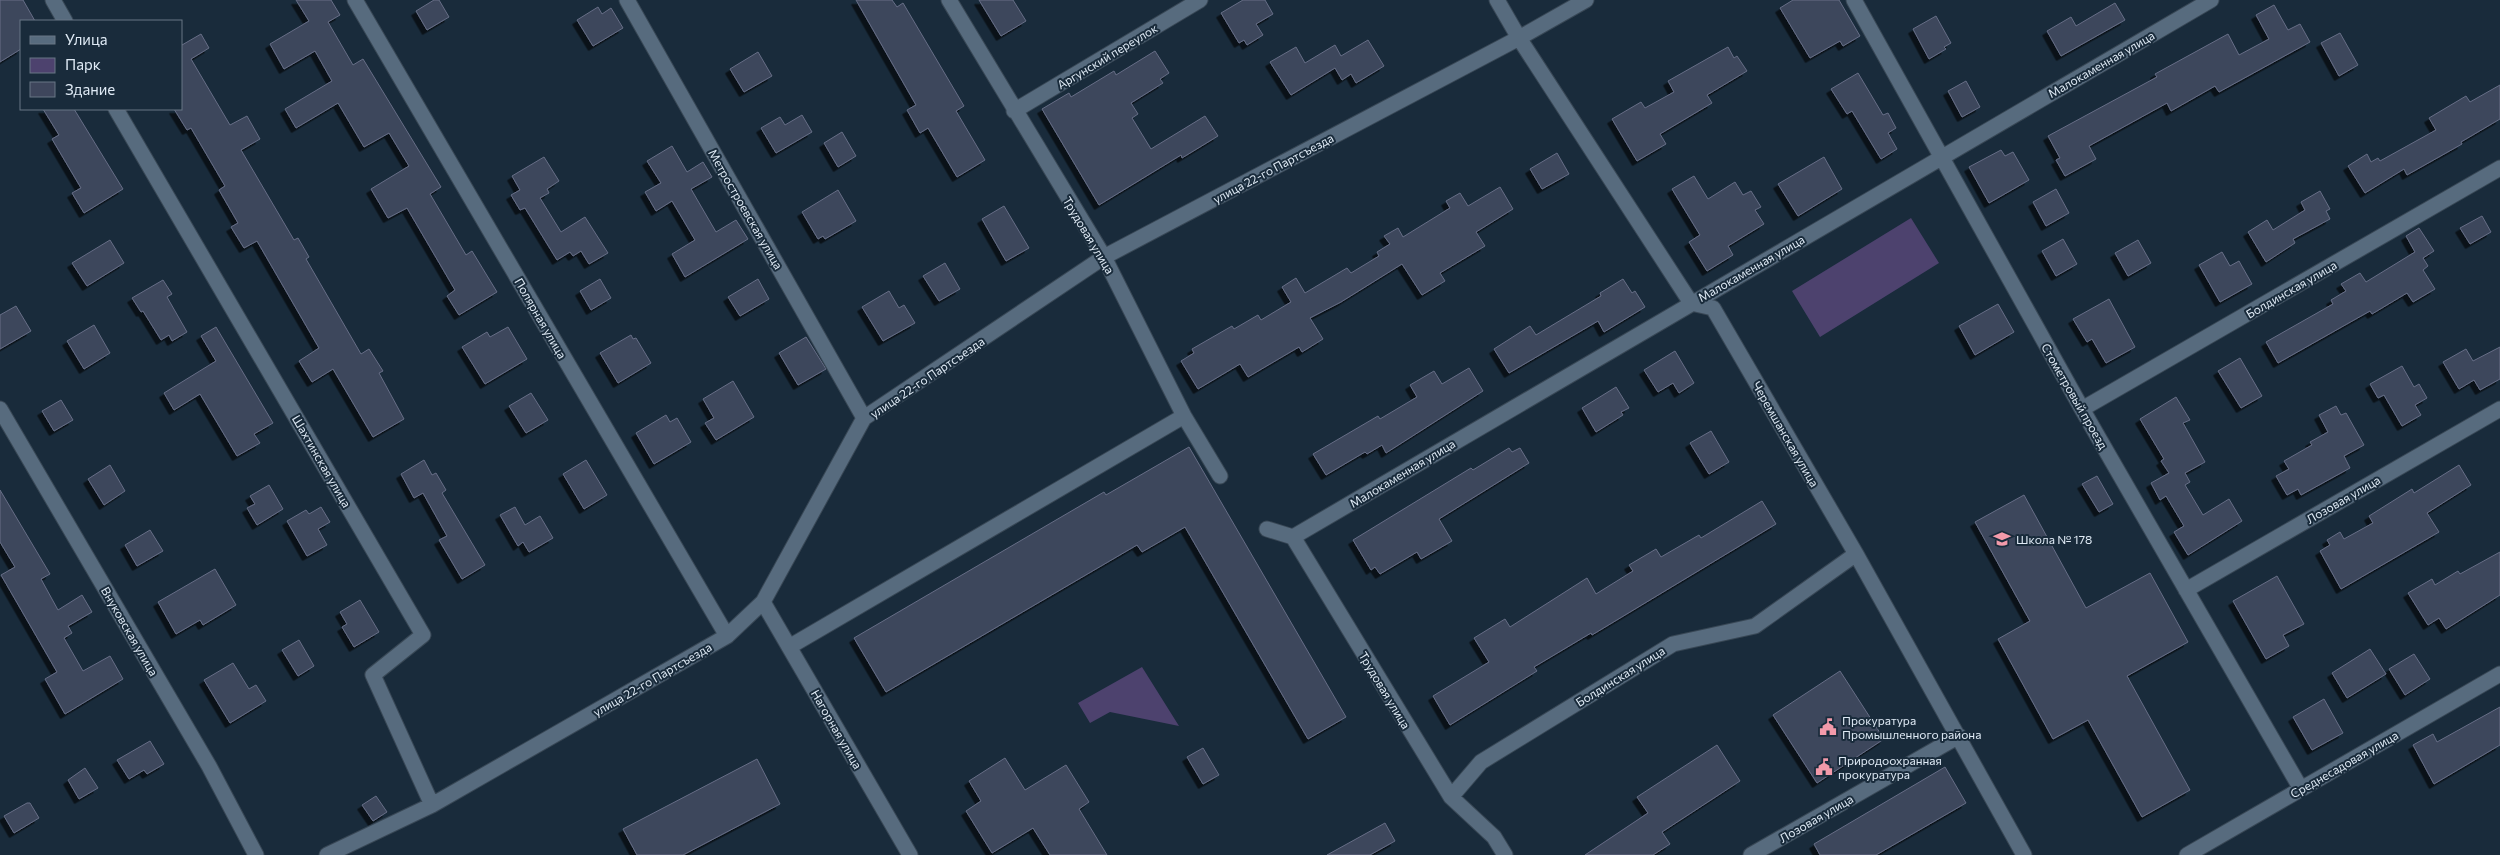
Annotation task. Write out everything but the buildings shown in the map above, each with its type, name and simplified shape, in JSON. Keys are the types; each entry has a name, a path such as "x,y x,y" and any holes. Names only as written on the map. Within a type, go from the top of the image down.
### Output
{"street":[{"path":"53,0 64,20"},
{"name":"Полярная улица","path":"355,0 727,636"},
{"name":"Метростроевская улица","path":"627,0 864,418"},
{"name":"Трудовая улица","path":"948,0 1104,257 1184,416 1220,476"},
{"name":"Аргунский переулок","path":"1014,111 1200,0"},
{"path":"1497,0 1519,38 1691,303"},
{"name":"улица 22-го Партсъезда","path":"328,855 432,805 727,636 763,602 864,418 1104,257 1519,38 1586,0"},
{"name":"Стометровый проезд","path":"1854,0 2082,409 2300,789"},
{"name":"Малокаменная улица","path":"1293,537 2211,0"},
{"name":"Шахтинская улица","path":"117,110 423,634 373,675 432,805"},
{"name":"Болдинская улица","path":"2082,409 2500,168"},
{"name":"Черемшанская улица","path":"1691,303 1713,308 1856,554 2024,855"},
{"name":"Внуковская улица","path":"0,409 204,758 256,855"},
{"name":"Лозовая улица","path":"2186,590 2500,409"},
{"path":"789,647 1184,416"},
{"path":"1267,529 1293,537"},
{"name":"Трудовая улица","path":"1293,537 1451,797 1494,837 1506,855"},
{"name":"Болдинская улица","path":"1451,797 1481,762 1673,644 1755,626 1856,554"},
{"name":"Нагорная улица","path":"763,602 910,855"},
{"name":"Среднесадовая улица","path":"2187,855 2500,674"},
{"name":"Лозовая улица","path":"1751,855 1959,736"}],"green space":[{"path":"1911,218 1939,263 1820,337 1792,291"},
{"path":"1142,667 1179,726 1110,712 1090,723 1078,703"}],"place":[{"name":"Школа № 178","path":"2002,539"},
{"name":"Прокуратура Промышленного района","path":"1828,727"},
{"name":"Природоохранная прокуратура","path":"1824,767"}]}
